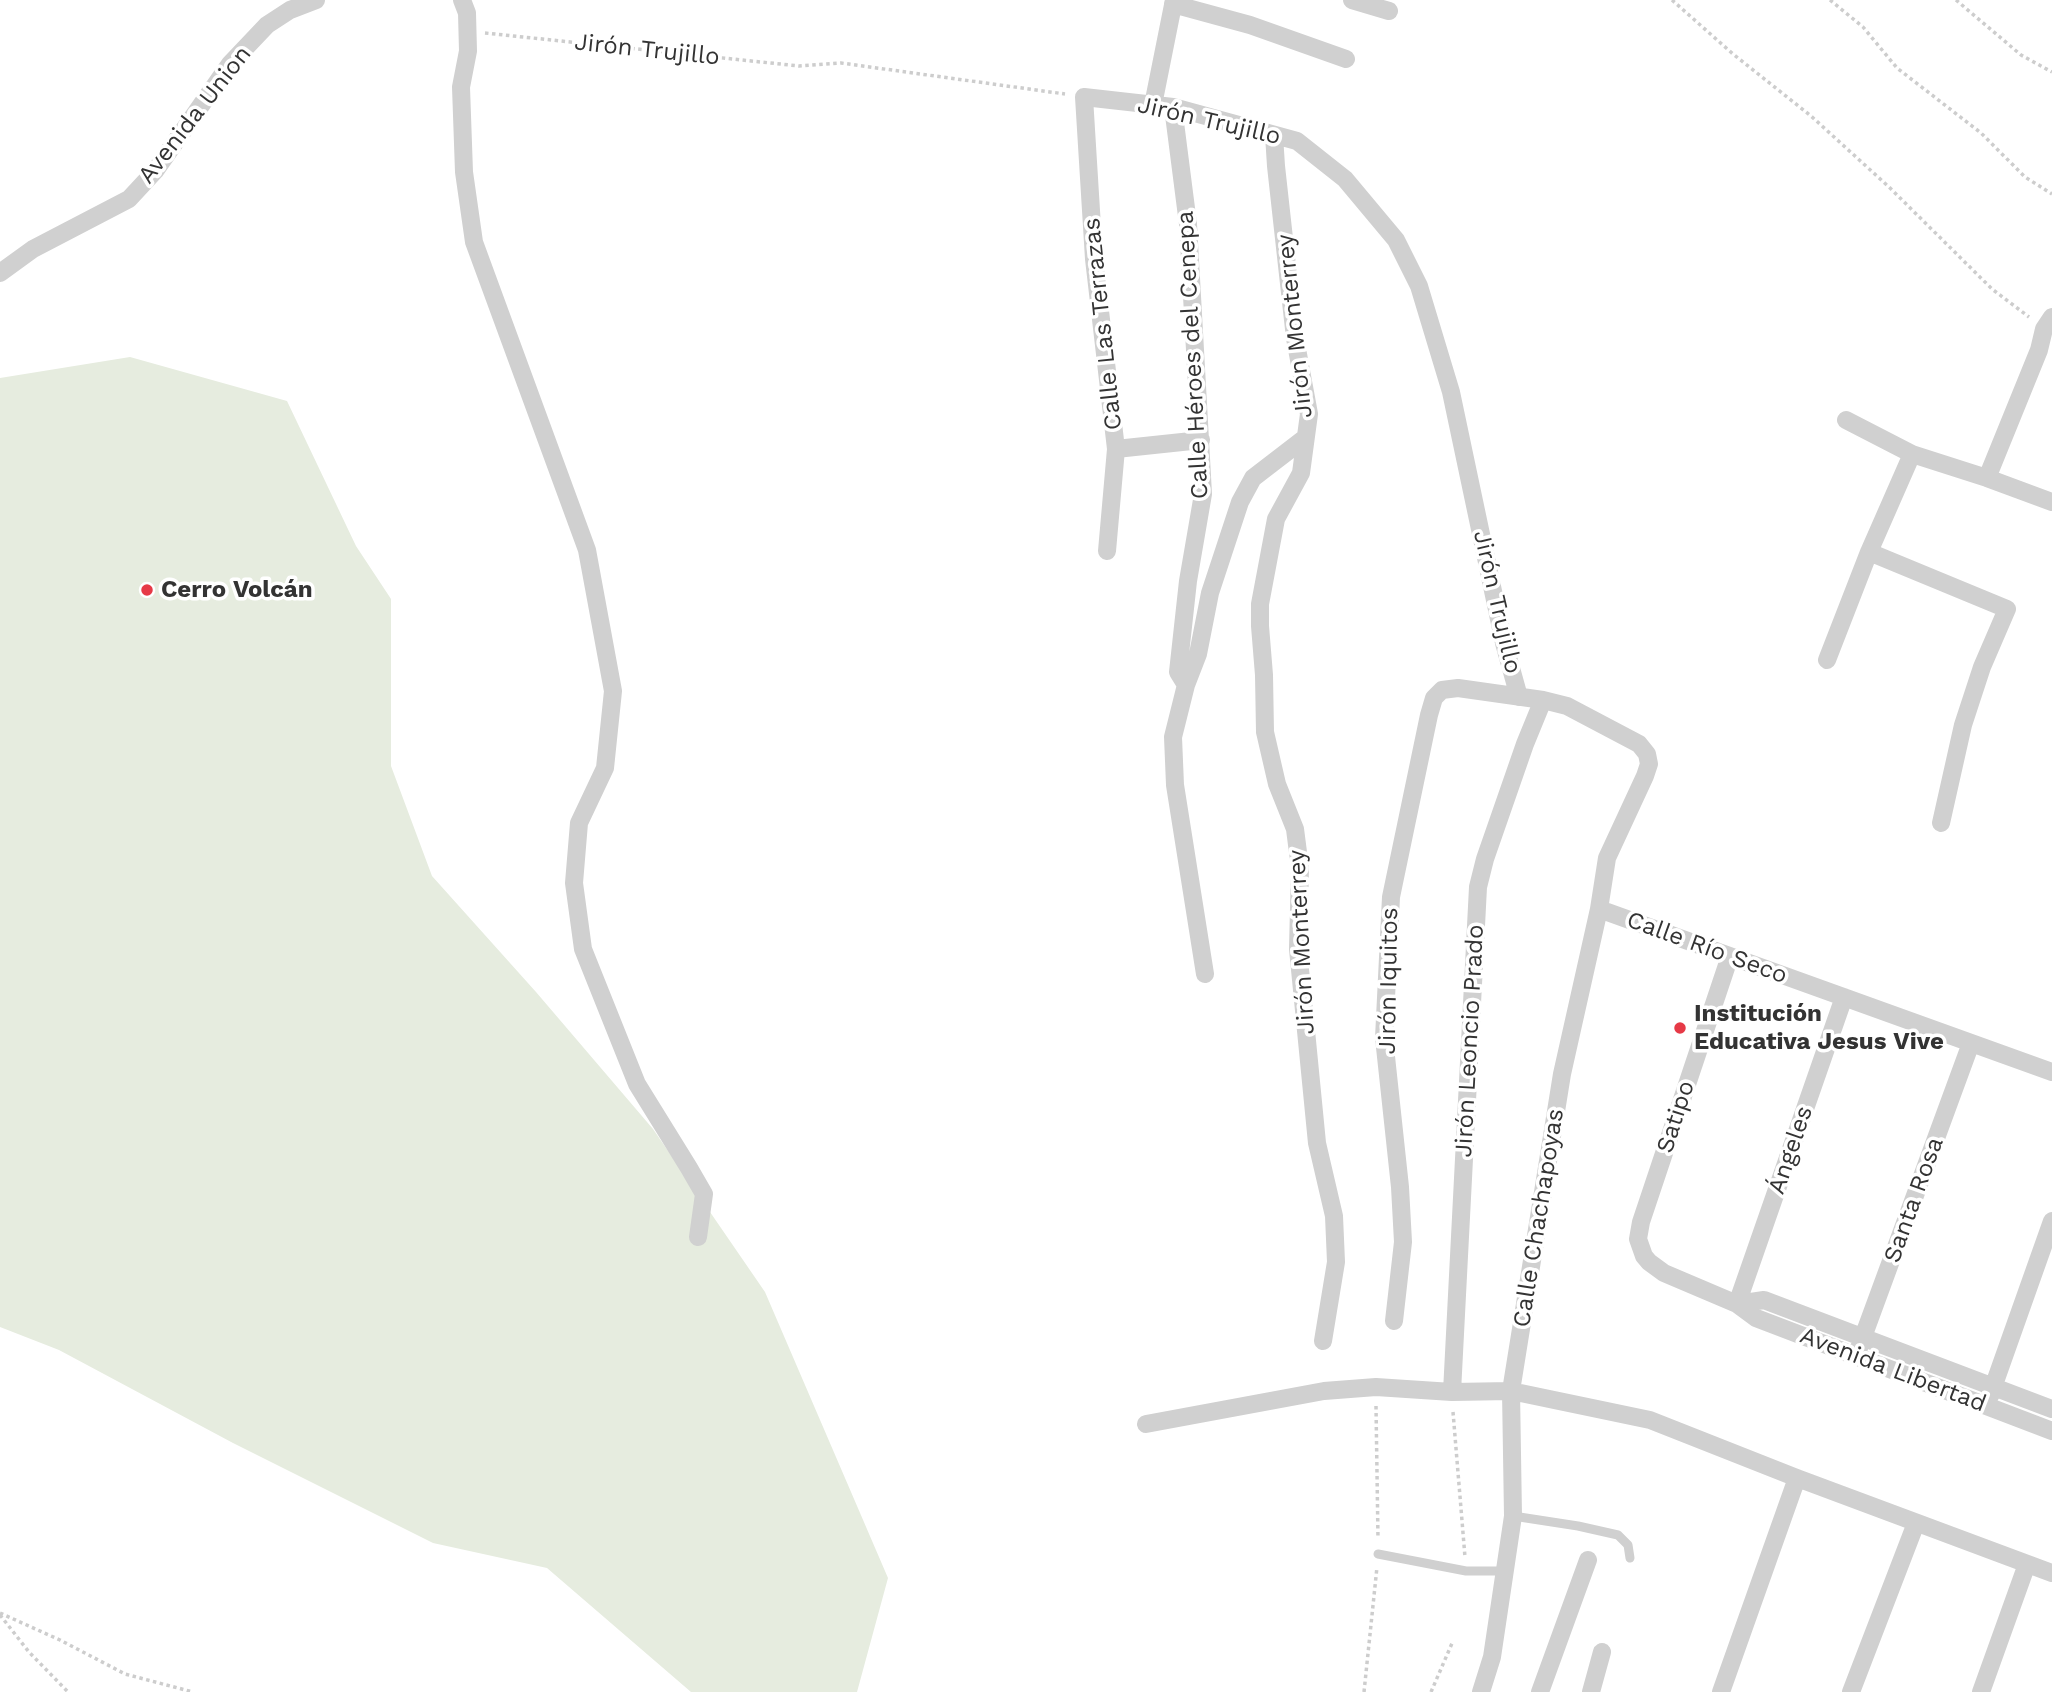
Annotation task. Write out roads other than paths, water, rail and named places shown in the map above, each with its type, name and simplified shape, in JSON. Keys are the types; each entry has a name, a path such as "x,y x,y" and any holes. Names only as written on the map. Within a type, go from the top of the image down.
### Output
{"street":[{"name":"Avenida Union","path":"0,273 33,249 129,198 155,172 230,64 267,25 290,10 316,0"},
{"path":"462,0 467,13 468,51 461,87 464,172 474,242 586,550 613,691 605,768 579,822 574,883 583,949 637,1084 704,1194 698,1237"},
{"path":"1352,0 1389,11"},
{"path":"1153,105 1174,2 1346,59"},
{"name":"Jirón Trujillo","path":"1084,97 1173,107 1297,141 1345,179 1396,240 1419,286 1451,392 1504,643 1519,697"},
{"name":"Calle Las Terrazas","path":"1084,97 1094,259 1116,449 1107,551"},
{"name":"Calle Héroes del Cenepa","path":"1173,107 1188,224 1203,494 1188,581 1178,672 1186,685"},
{"name":"Jirón Monterrey","path":"1275,135 1295,338 1309,414 1301,473 1276,519 1260,604 1260,626 1265,732 1277,784 1295,829 1300,868 1300,977 1317,1143 1334,1216 1335,1262 1323,1341"},
{"path":"1987,478 2048,323"},
{"path":"1846,420 1912,454 2052,502"},
{"path":"1116,449 1201,439"},
{"name":"Calle Héroes del Cenepa","path":"1205,974 1175,785 1174,737 1186,685 1198,654 1210,593 1240,502 1253,478 1305,439"},
{"path":"1827,660 1868,552 1912,454"},
{"path":"1868,552 2007,609 1982,667 1963,725 1941,823"},
{"name":"Jirón Trujillo","path":"1442,690 1458,688 1544,700 1567,706 1639,744 1647,754"},
{"name":"Jirón Iquitos","path":"1394,1321 1403,1242 1400,1187 1384,1038 1391,897 1429,715 1434,698 1442,690"},
{"name":"Jirón Leoncio Prado","path":"1452,1392 1478,887 1485,859 1521,757 1544,700"},
{"name":"Calle Chachapoyas","path":"1481,1692 1492,1657 1513,1516 1511,1391 1562,1074 1600,909 1607,858 1645,776 1647,754"},
{"name":"Calle Río Seco","path":"1600,909 2052,1072"},
{"name":"Satipo","path":"1639,1240 1641,1222 1730,956"},
{"name":"Ángeles","path":"1737,1304 1844,997"},
{"name":"Santa Rosa","path":"1856,1356 1972,1043"},
{"path":"1986,1406 2052,1222"},
{"name":"Avenida Libertad","path":"1639,1240 1640,1248 1649,1262 1664,1273 1737,1304 1756,1318 2052,1431"},
{"name":"Avenida Libertad","path":"1737,1304 1764,1300 2052,1409"},
{"path":"1146,1424 1324,1391 1376,1387 1452,1392 1511,1391 1650,1420 2052,1573"},
{"path":"1721,1692 1797,1478"},
{"path":"1851,1692 1916,1523"},
{"path":"1540,1692 1588,1560"},
{"path":"1981,1692 2027,1564"},
{"path":"1591,1692 1602,1653"}],"lane":[{"path":"1513,1516 1618,1535 1628,1545 1630,1558"},
{"path":"1378,1555 1466,1571 1506,1571"}],"place":[{"name":"Cerro Volcán","path":"147,590"},
{"name":"Institución Educativa Jesus Vive","path":"1680,1028"}]}
